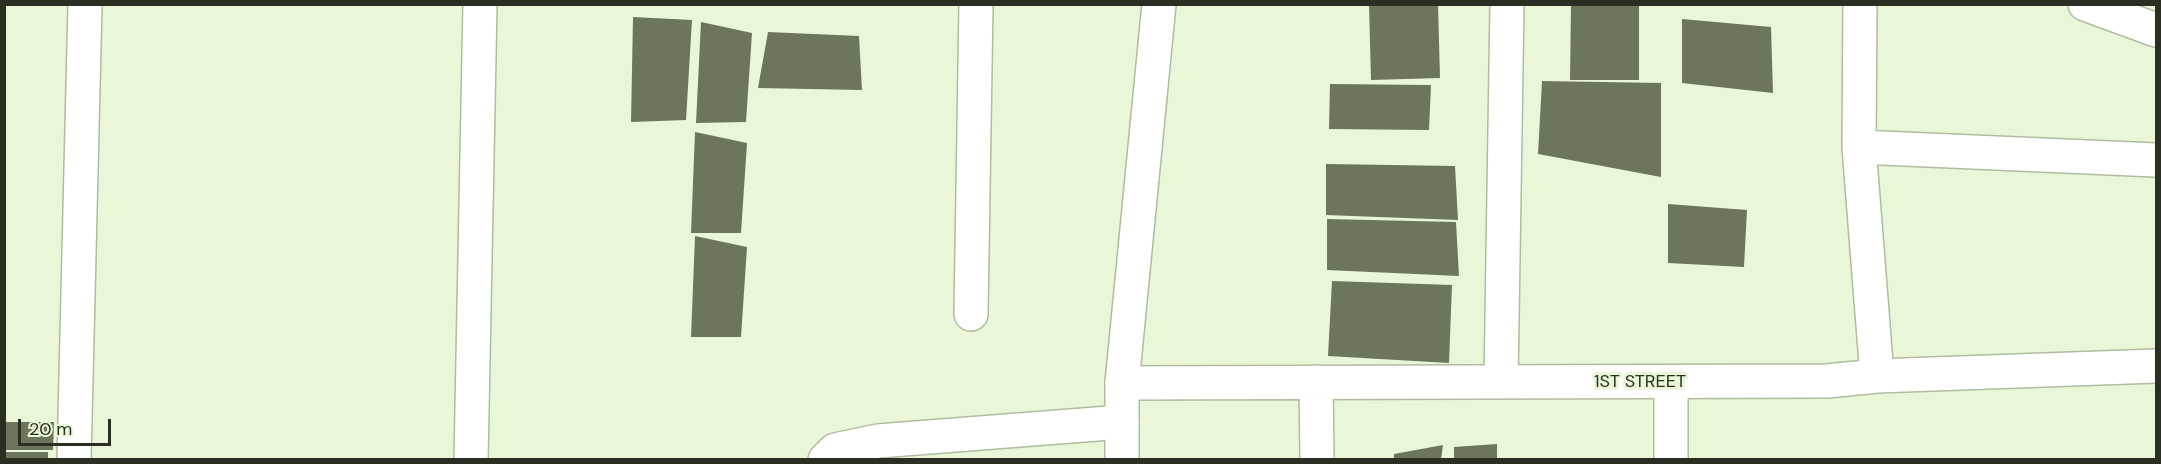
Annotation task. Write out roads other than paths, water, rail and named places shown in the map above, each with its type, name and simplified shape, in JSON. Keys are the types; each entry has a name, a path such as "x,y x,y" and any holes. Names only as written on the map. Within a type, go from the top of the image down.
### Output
{"street":[{"path":"74,459 85,4"},
{"path":"471,459 480,4"},
{"path":"971,314 976,4"},
{"path":"1122,459 1122,383 1159,4"},
{"path":"1501,382 1508,4"},
{"path":"1860,4 1858,147 1877,376"},
{"path":"2085,4 2146,19"},
{"path":"1858,147 2157,159"},
{"name":"1ST STREET","path":"1122,383 1827,381 1877,376 2157,366"},
{"path":"1316,382 1317,459"},
{"path":"1671,382 1671,459"},
{"path":"825,459 835,450 878,441 1122,422"}]}
